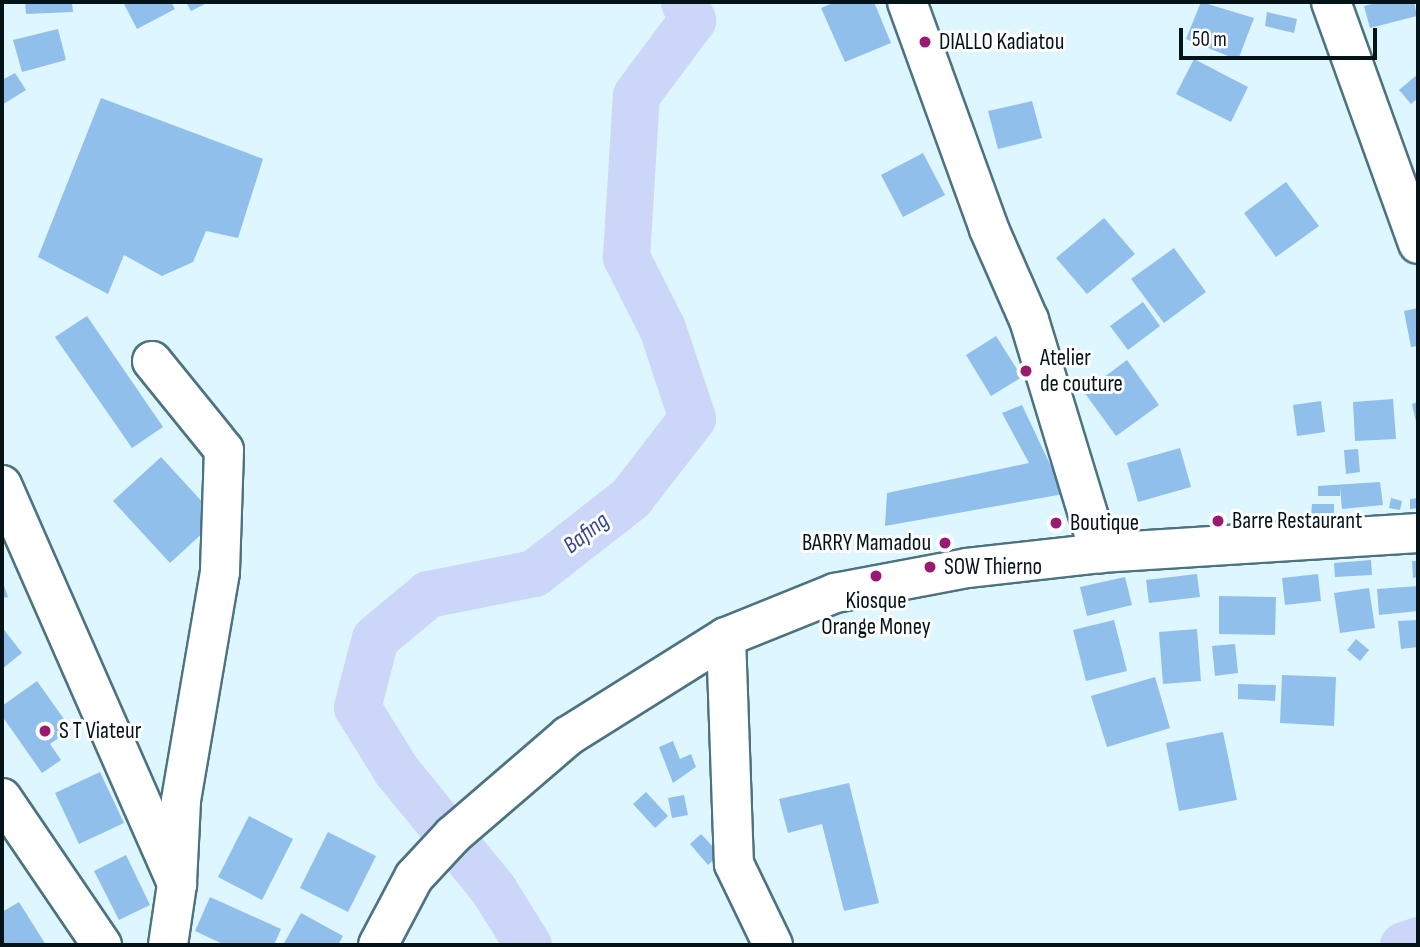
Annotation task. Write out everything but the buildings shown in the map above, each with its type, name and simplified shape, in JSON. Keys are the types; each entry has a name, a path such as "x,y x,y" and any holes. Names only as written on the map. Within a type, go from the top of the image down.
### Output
{"main road":[{"path":"907,2 989,229 1029,320 1100,553"},
{"path":"1331,2 1418,244"},
{"path":"152,361 224,450 220,572 181,801 177,884 168,945"},
{"path":"2,485 177,884"},
{"path":"379,945 414,877 453,835 568,736 726,637 835,593 967,568 1100,553 1418,533"},
{"path":"726,637 734,864 773,945"},
{"path":"2,799 102,945"}],"waterway":[{"name":"Bafing","path":"528,945 493,889 396,770 357,707 375,638 428,594 534,573 630,498 692,418 662,328 626,257 636,95 692,20 684,2"},
{"name":"Bafing","path":"1403,945 1418,940"}],"place":[{"name":"DIALLO Kadiatou","path":"925,42"},
{"name":"Atelier de couture","path":"1026,371"},
{"name":"Barre Restaurant","path":"1218,521"},
{"name":"Boutique","path":"1056,523"},
{"name":"BARRY Mamadou","path":"945,543"},
{"name":"SOW Thierno","path":"930,567"},
{"name":"Kiosque Orange Money","path":"876,576"},
{"name":"S T Viateur","path":"45,731"}]}
